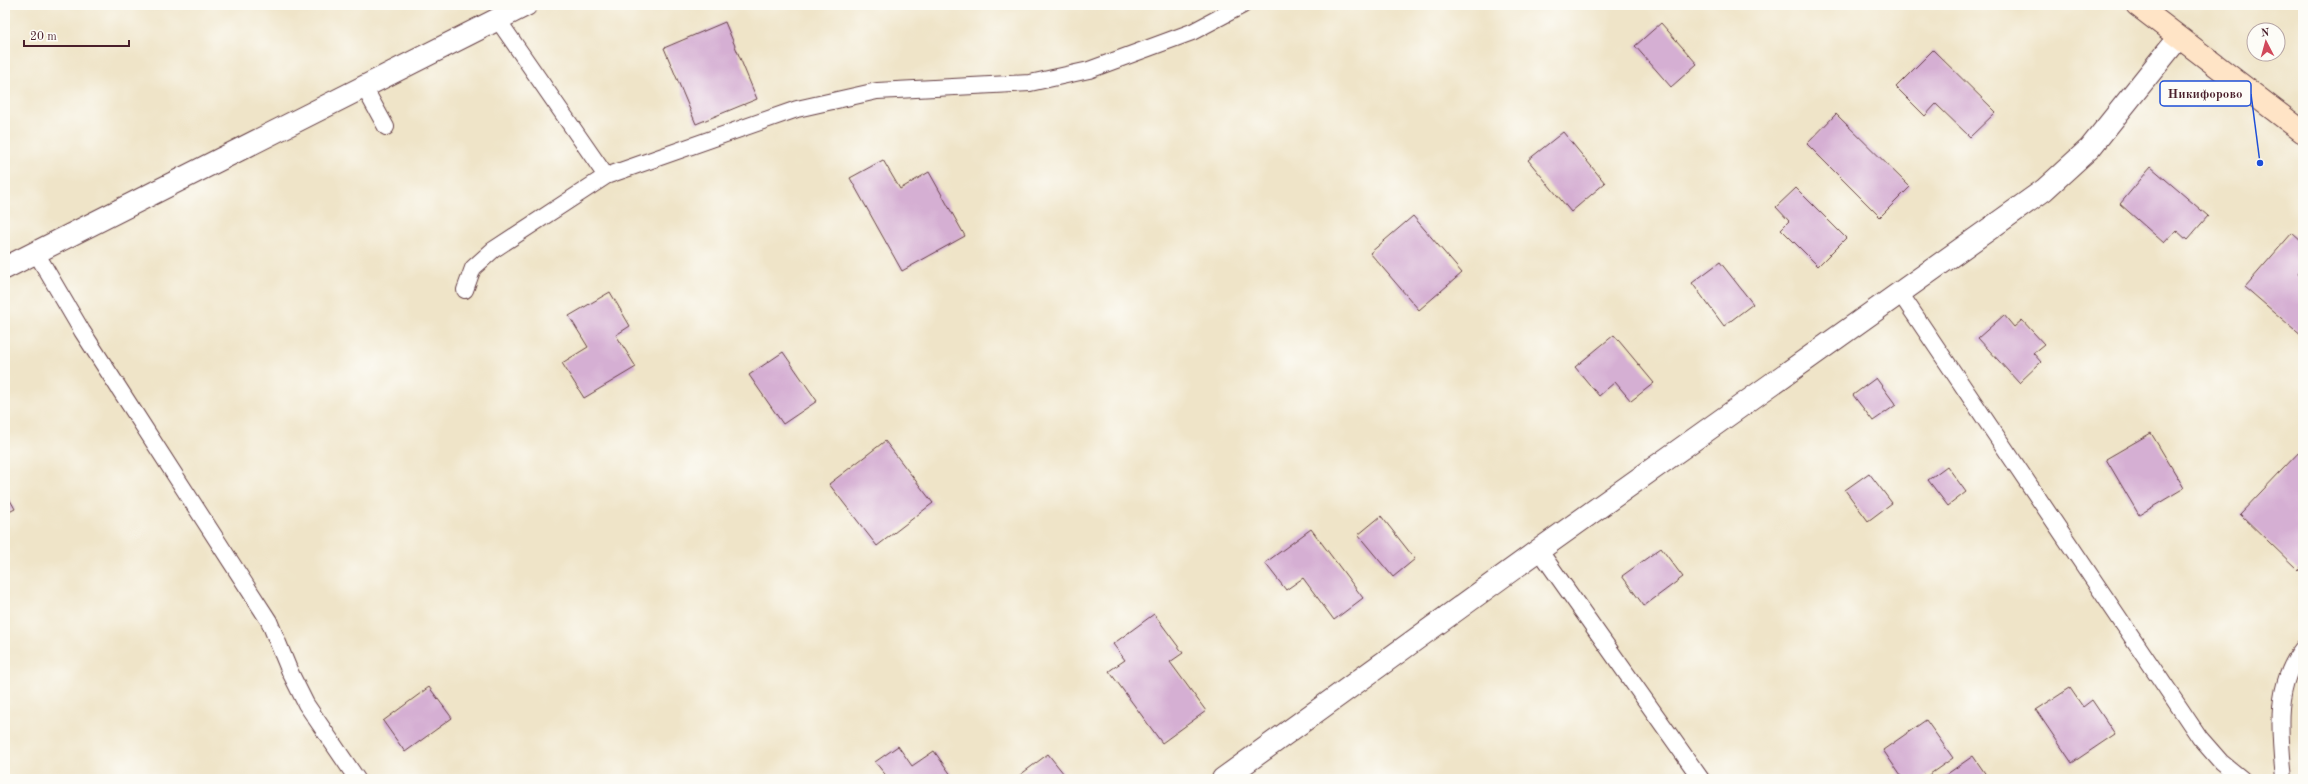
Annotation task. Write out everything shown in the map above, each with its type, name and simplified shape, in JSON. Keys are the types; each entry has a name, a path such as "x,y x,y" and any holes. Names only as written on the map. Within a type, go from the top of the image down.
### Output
{"main road":[{"path":"2137,5 2178,38 2303,132"}],"street":[{"path":"5,268 35,251 526,5"},
{"path":"1223,779 1539,550 2050,185 2090,148 2178,38"}],"lane":[{"path":"465,290 473,268 493,250 606,176 797,109 877,91 1030,83 1089,70 1192,32 1243,5"},
{"path":"498,20 606,176"},
{"path":"364,87 386,128"},
{"path":"35,251 82,331 270,621 306,704 357,779"},
{"path":"1900,293 2200,738 2221,762 2242,779"},
{"path":"1539,550 1701,779"},
{"path":"2284,779 2279,726 2284,685 2297,656 2303,648"}],"building":[{"path":"725,22 757,99 696,124 664,48"},
{"path":"1661,23 1697,64 1671,87 1635,46"},
{"path":"1933,50 1996,112 1970,137 1936,104 1925,116 1896,87"},
{"path":"1836,114 1910,187 1880,217 1807,144"},
{"path":"1563,132 1605,183 1571,212 1528,160"},
{"path":"883,160 900,189 929,172 965,236 902,271 850,178"},
{"path":"2151,167 2208,216 2187,240 2176,230 2164,243 2120,204"},
{"path":"1796,188 1846,238 1818,266 1781,229 1789,221 1776,207"},
{"path":"1413,216 1462,273 1419,310 1370,253"},
{"path":"2292,233 2303,243 2303,267 2298,273 2303,277 2303,337 2245,287"},
{"path":"1720,262 1753,304 1724,326 1692,283"},
{"path":"610,292 630,326 616,335 636,367 584,398 562,363 588,347 569,316"},
{"path":"2004,315 2014,327 2022,320 2044,344 2033,353 2041,362 2019,383 1978,338"},
{"path":"1614,335 1654,383 1631,401 1615,382 1599,396 1575,367"},
{"path":"783,352 817,401 783,424 749,375"},
{"path":"1876,378 1896,405 1873,421 1853,395"},
{"path":"2151,433 2184,488 2139,515 2106,459"},
{"path":"885,441 933,503 877,546 829,484"},
{"path":"2303,448 2303,565 2298,570 2240,514"},
{"path":"1947,466 1966,492 1948,506 1928,480"},
{"path":"1869,473 1892,503 1868,521 1845,490"},
{"path":"5,491 15,509 5,514"},
{"path":"1381,516 1415,559 1393,577 1358,535"},
{"path":"1311,529 1363,598 1334,620 1303,578 1286,590 1265,563"},
{"path":"1661,548 1683,577 1644,606 1622,576"},
{"path":"1154,614 1183,653 1170,662 1206,711 1162,743 1109,671 1125,660 1113,644"},
{"path":"429,687 452,718 405,752 383,721"},
{"path":"2070,688 2083,707 2092,700 2115,734 2072,763 2036,710"},
{"path":"1926,720 1953,758 1923,779 1903,779 1883,750"},
{"path":"898,746 912,766 934,751 954,779 889,779 875,762"},
{"path":"1048,754 1068,779 1016,778"},
{"path":"1973,756 1989,779 1940,779"}],"place":[{"name":"Никифорово","path":"2260,163"}]}
